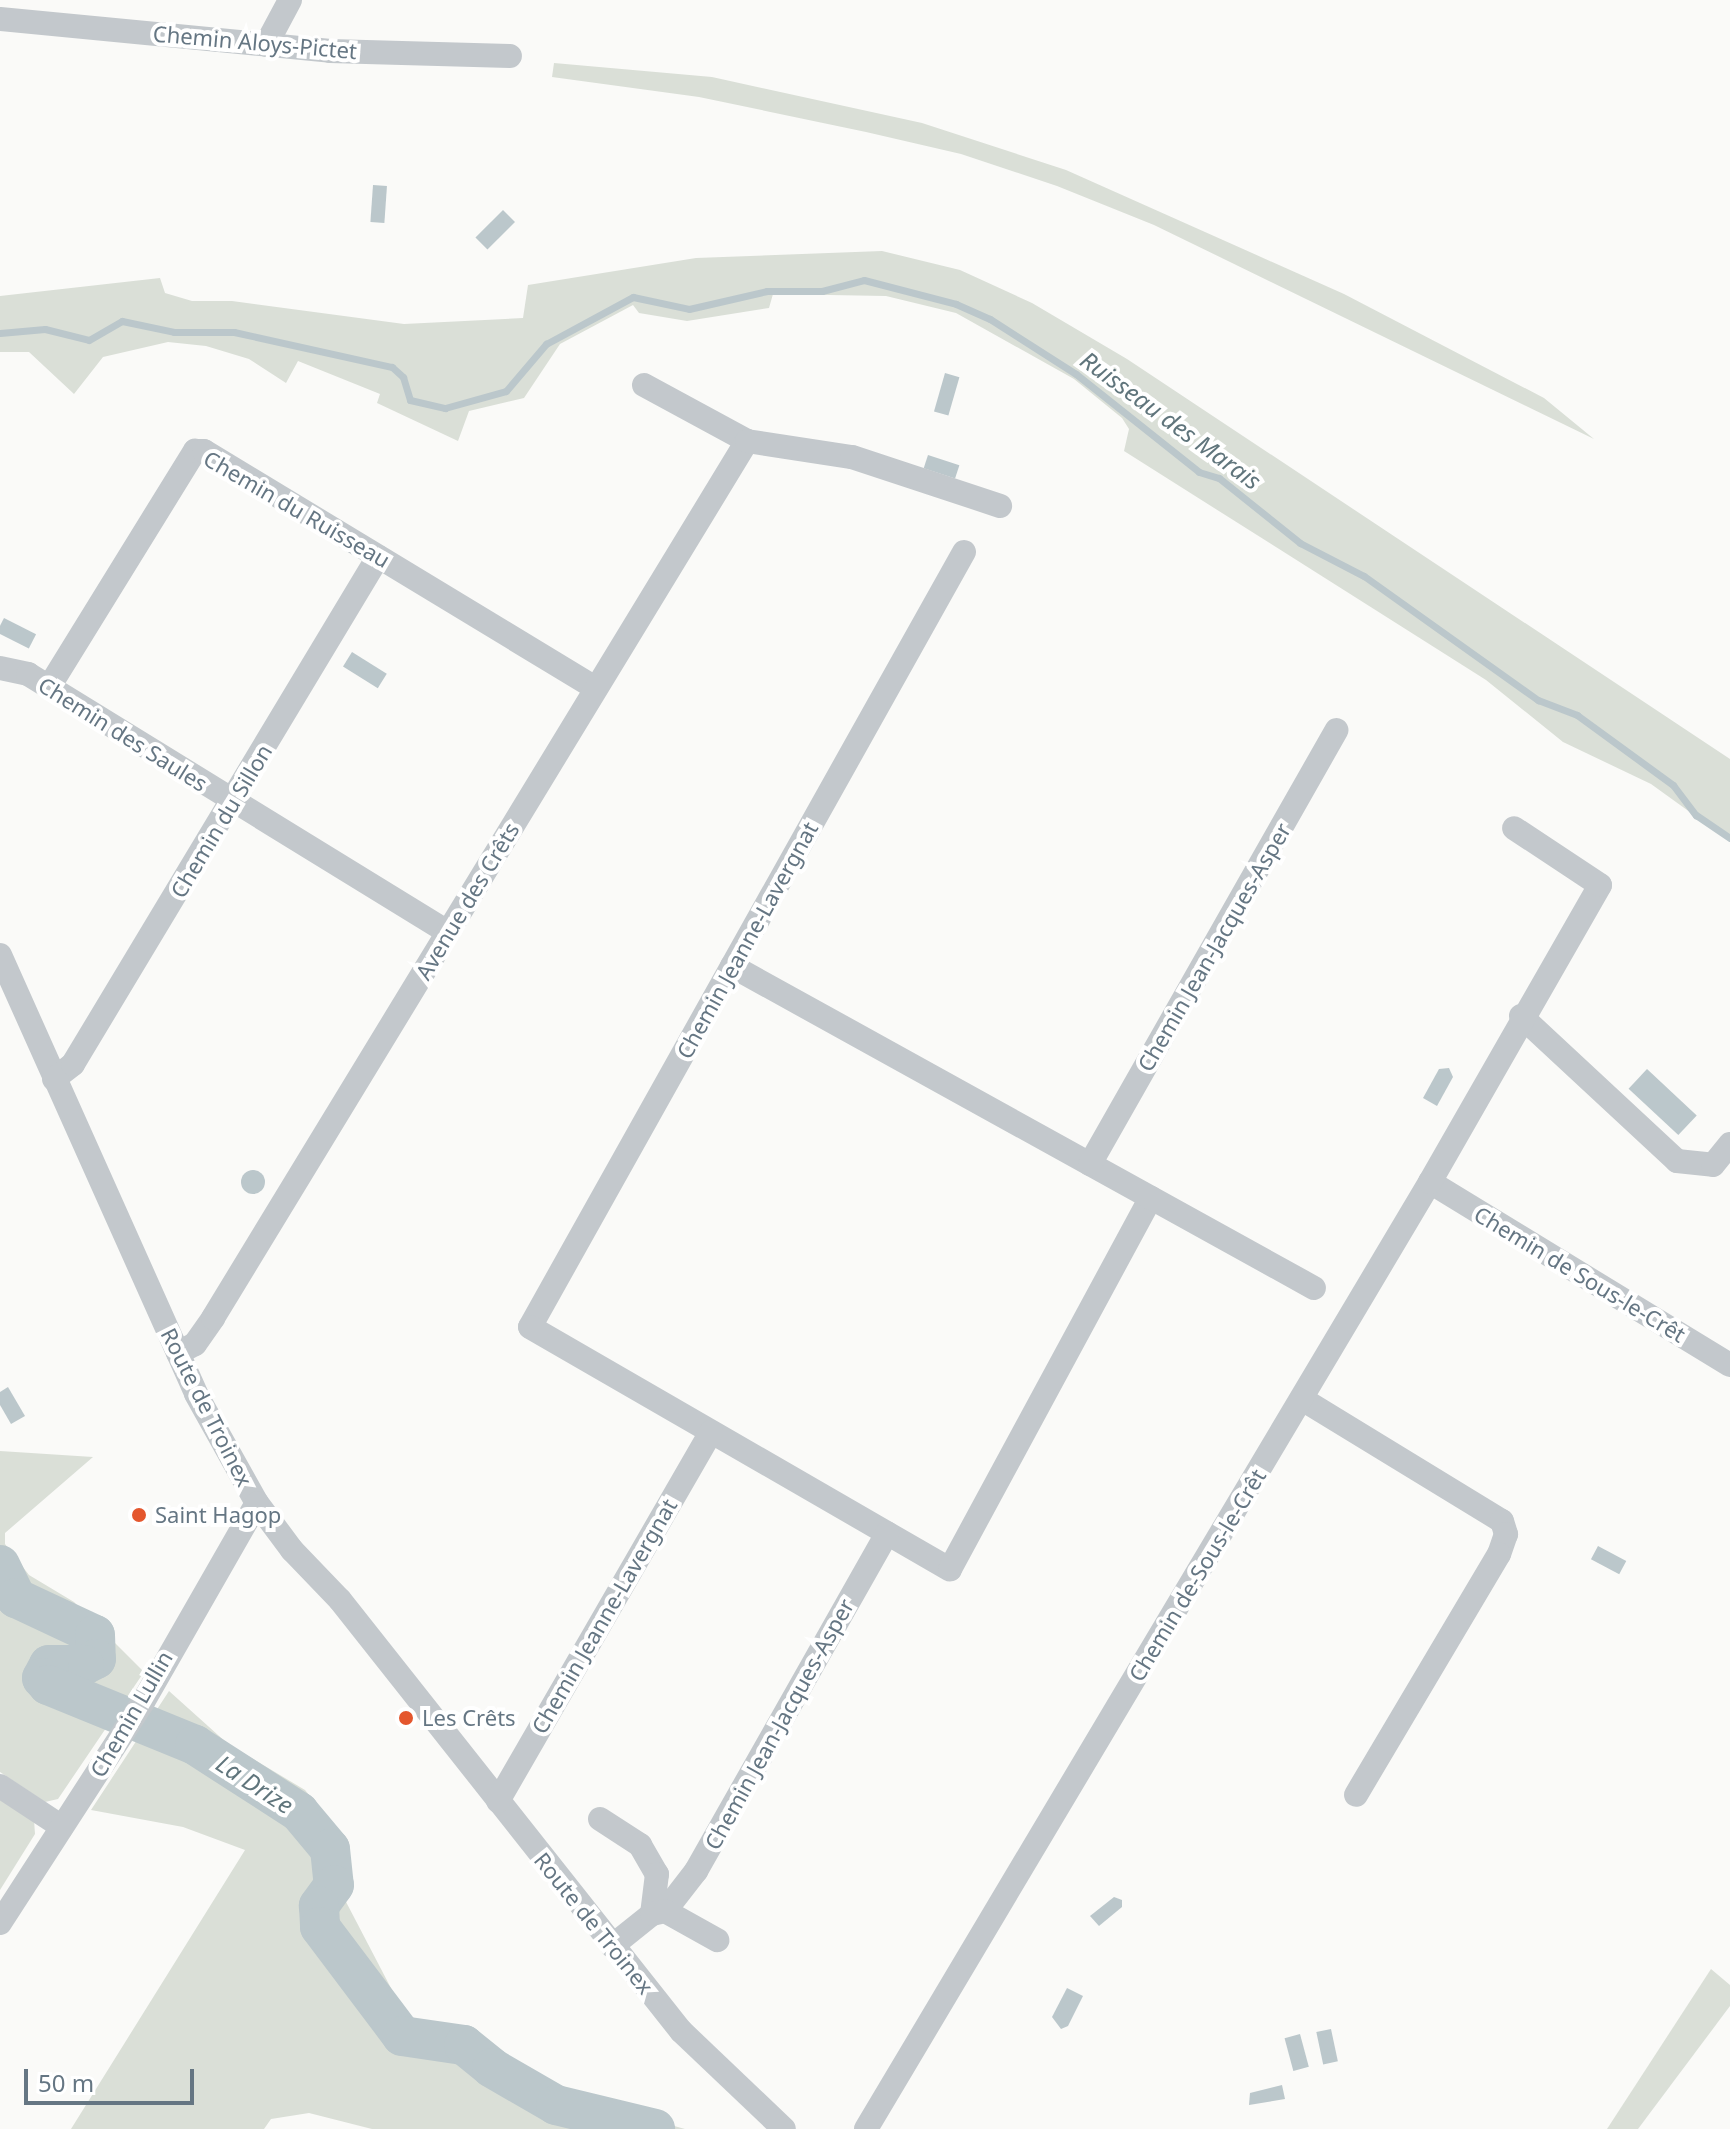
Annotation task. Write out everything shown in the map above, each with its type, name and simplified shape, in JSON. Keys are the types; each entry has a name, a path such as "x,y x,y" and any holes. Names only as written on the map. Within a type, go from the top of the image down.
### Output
{"street":[{"path":"266,45 290,0"},
{"name":"Chemin Aloys-Pictet","path":"0,19 266,45 510,56"},
{"path":"644,385 747,441 852,457 1000,506"},
{"name":"Avenue des Crêts","path":"178,1353 201,1337 747,441"},
{"name":"Chemin du Ruisseau","path":"49,687 195,451 204,451 596,688"},
{"name":"Chemin Jeanne-Lavergnat","path":"498,1801 711,1432 530,1327 964,552"},
{"name":"Chemin du Sillon","path":"54,1079 73,1064 378,557"},
{"name":"Chemin des Saules","path":"0,668 28,674 448,932"},
{"name":"Chemin Jean-Jacques-Asper","path":"1090,1164 1337,730"},
{"name":"Chemin de-Sous-le-Crêt","path":"866,2129 1302,1399 1430,1182 1521,1016 1600,885 1514,828"},
{"name":"Route de Troinex","path":"0,955 218,1439 257,1503 292,1550 340,1600 612,1946 707,2060 784,2129"},
{"path":"732,966 1314,1288"},
{"path":"1521,1016 1677,1161 1713,1165 1730,1144"},
{"name":"Chemin de Sous-le-Crêt","path":"1430,1182 1730,1365"},
{"path":"711,1432 950,1569 1151,1198"},
{"path":"1302,1399 1502,1521 1506,1534 1499,1554 1356,1795"},
{"name":"Chemin Lullin","path":"0,1923 143,1702 257,1503"},
{"name":"Chemin Jean-Jacques-Asper","path":"612,1946 658,1912 696,1871 887,1533"},
{"path":"0,1786 62,1827"},
{"path":"600,1819 651,1859 657,1874 658,1912 717,1940"}],"shaded area":[{"path":"554,63 712,77 922,123 1066,170 1344,294 1544,398 1594,439 1154,225 1057,186 961,154 866,132 699,97 552,77"},
{"path":"373,185 387,186 384,223 370,222"},
{"path":"503,210 515,222 487,250 475,238"},
{"path":"882,251 960,270 1032,303 1127,359 1730,759 1730,841 1651,784 1563,742 1486,680 1124,451 1129,429 1122,418 1074,379 956,313 886,296 773,294 769,308 687,321 639,313 633,305 560,344 524,398 469,411 458,441 377,403 380,394 298,361 286,383 249,359 206,346 168,342 103,357 74,394 29,352 0,352 0,296 160,278 165,293 192,301 232,301 404,324 523,318 528,285 696,258"},
{"path":"945,373 959,377 948,416 934,411"},
{"path":"928,455 959,465 955,479 924,468"},
{"path":"4,618 36,634 29,649 0,634"},
{"path":"352,652 387,674 378,688 343,666"},
{"path":"1449,1068 1453,1077 1437,1106 1423,1098 1439,1069"},
{"path":"1647,1069 1697,1115 1678,1135 1629,1089"},
{"path":"253,1170 261,1174 265,1182 261,1190 253,1194 245,1190 241,1182 245,1174"},
{"path":"8,1387 25,1416 11,1424 0,1405 0,1392"},
{"path":"0,1451 93,1457 5,1533 5,1544 29,1575 74,1602 144,1672 58,1799 45,1802 0,1772"},
{"path":"1598,1546 1626,1561 1619,1574 1591,1559"},
{"path":"169,1691 228,1744 305,1790 330,1821 341,1850 344,1898 405,2015 417,2023 467,2030 557,2095 587,2109 610,2108 685,2129 372,2129 309,2113 271,2119 264,2129 71,2129 245,1850 183,1827 91,1810"},
{"path":"0,1797 34,1820 35,1834 0,1890"},
{"path":"1114,1897 1122,1900 1122,1907 1099,1926 1090,1916"},
{"path":"1711,1969 1730,1985 1730,2006 1638,2129 1607,2129"},
{"path":"1067,1988 1083,1996 1068,2026 1061,2029 1052,2017"},
{"path":"1331,2029 1338,2061 1323,2064 1316,2032"},
{"path":"1300,2034 1309,2067 1293,2071 1285,2038"},
{"path":"1282,2085 1285,2099 1249,2105 1250,2093"}],"waterway":[{"name":"Ruisseau des Marais","path":"0,333 45,329 89,340 122,321 174,332 234,332 392,367 403,377 410,400 445,408 506,391 546,344 633,297 689,309 767,291 822,291 864,280 956,304 990,319 1076,374 1199,472 1219,478 1300,543 1364,576 1538,700 1577,715 1673,785 1696,815 1730,838"},
{"name":"La Drize","path":"0,1565 16,1598 95,1635 96,1659 84,1665 49,1665 42,1678 48,1685 195,1745 299,1812 330,1849 334,1885 319,1906 320,1927 402,2036 464,2045 492,2068 556,2105 655,2129"},
{"name":"La Drize","path":"360,1996 370,1987"}],"place":[{"name":"Saint Hagop","path":"139,1515"},
{"name":"Les Crêts","path":"406,1718"}]}
